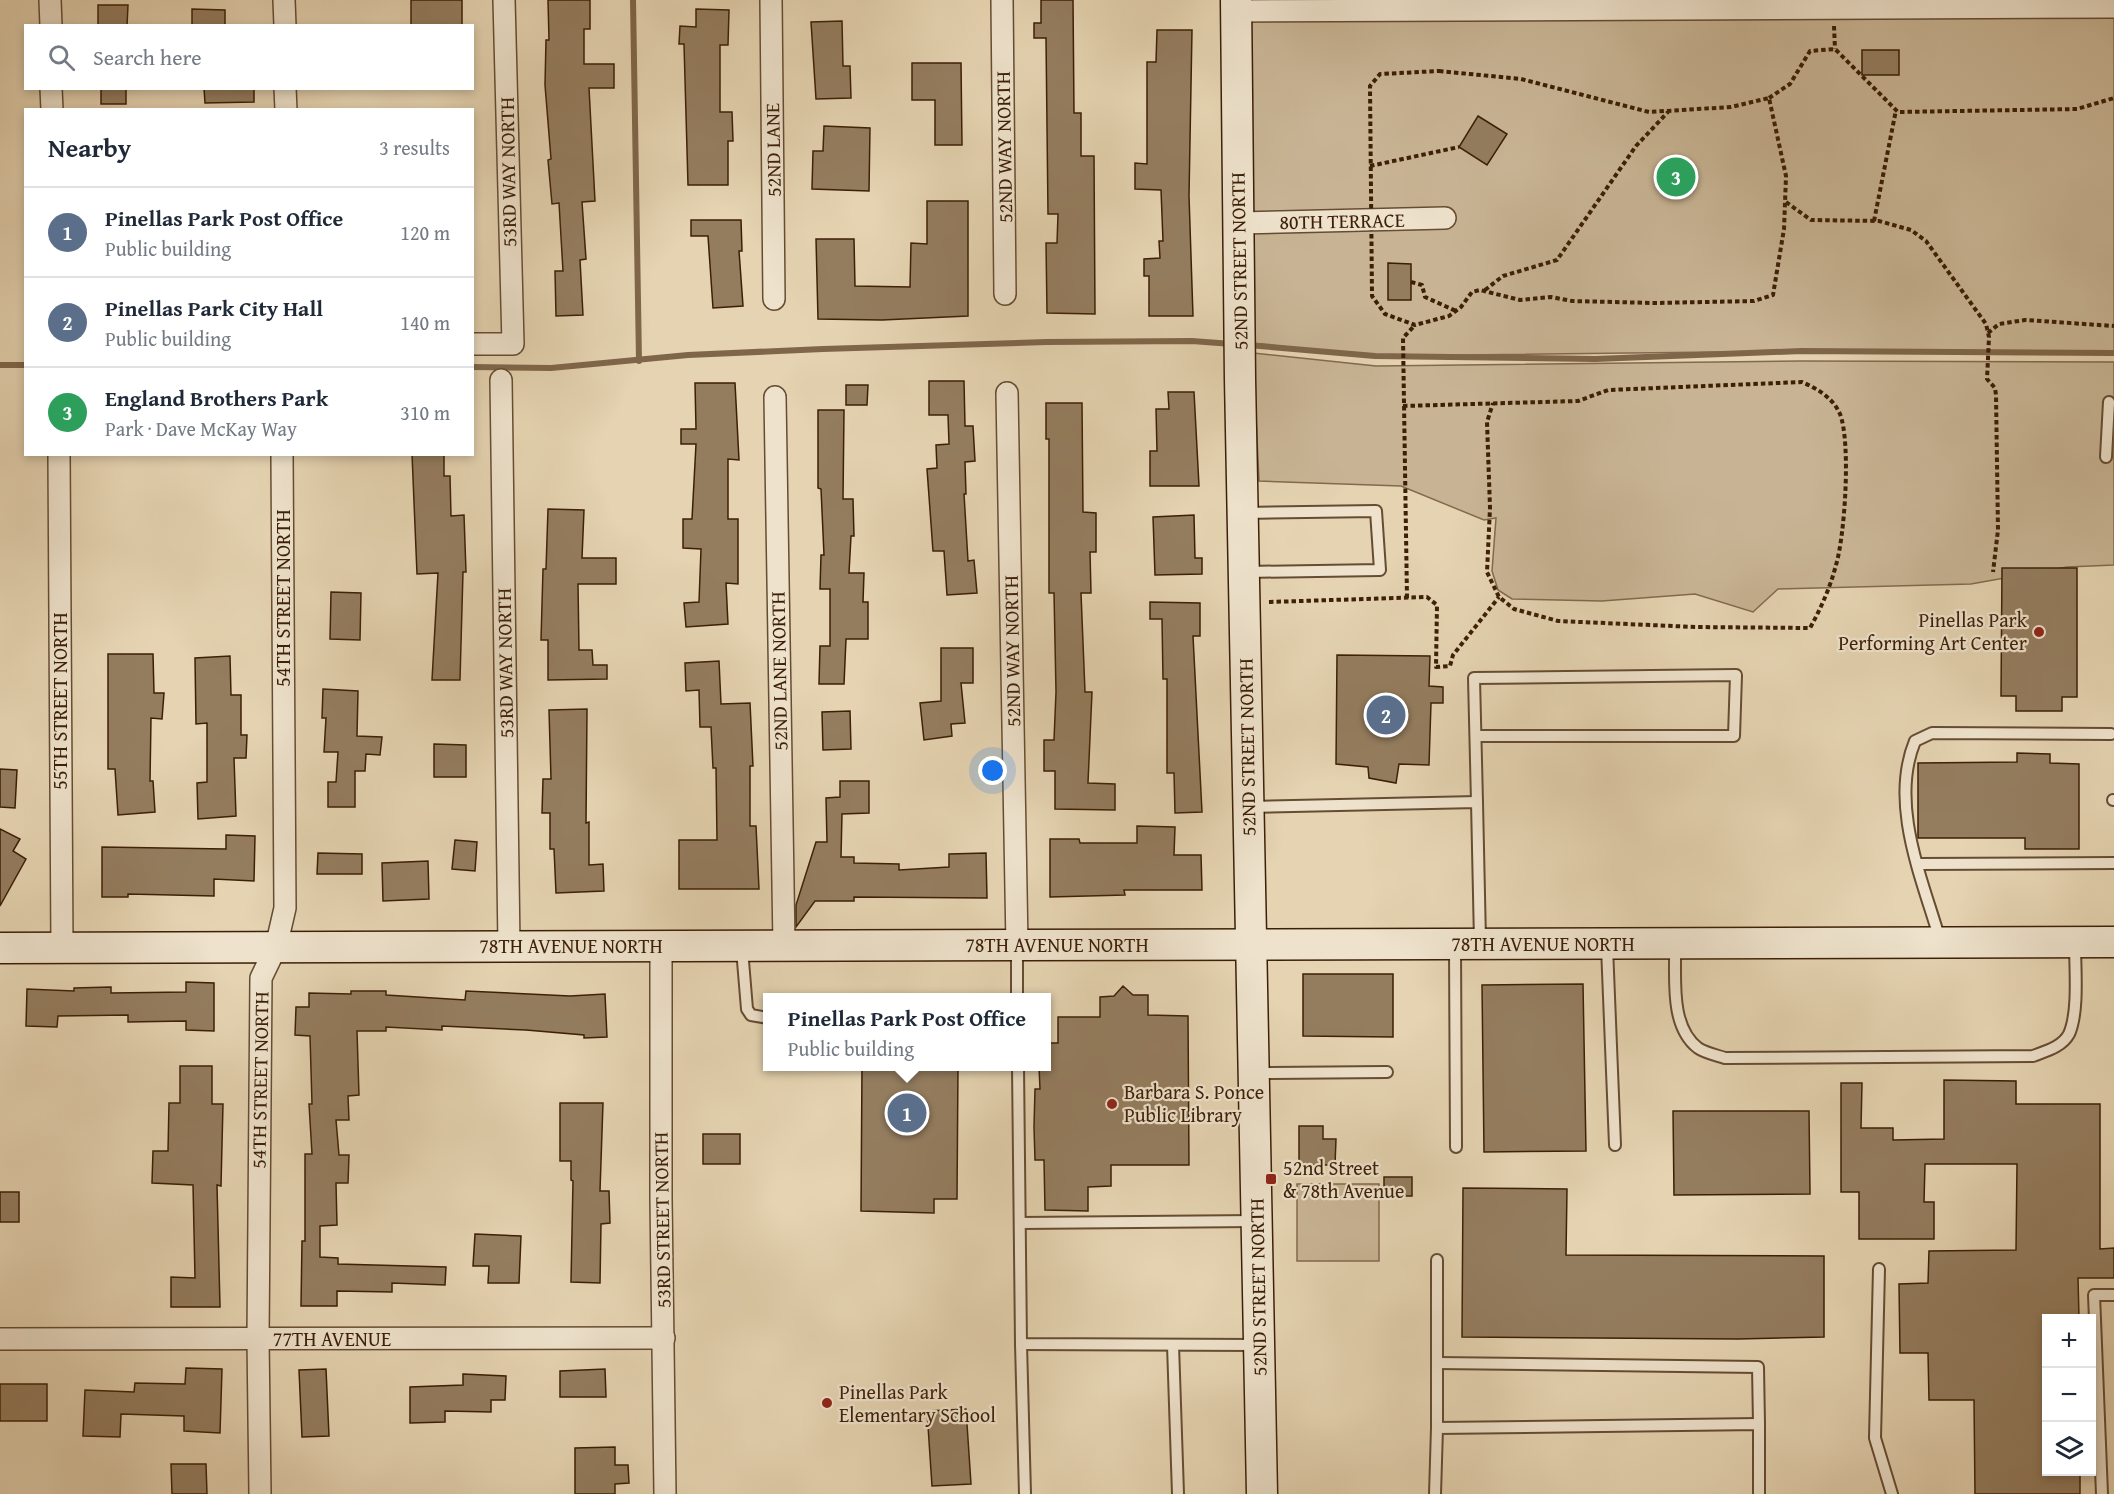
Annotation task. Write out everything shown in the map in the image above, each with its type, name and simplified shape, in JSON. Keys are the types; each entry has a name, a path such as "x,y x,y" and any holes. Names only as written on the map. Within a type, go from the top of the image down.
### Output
{"street":[{"path":"50,0 51,24"},
{"path":"284,0 285,24"},
{"name":"53RD WAY NORTH","path":"474,344 513,344 504,0"},
{"name":"52ND LANE","path":"771,0 774,299"},
{"name":"52ND WAY NORTH","path":"1002,0 1005,294"},
{"path":"1236,5 1570,5 1820,9 2114,8"},
{"name":"52ND STREET NORTH","path":"1236,5 1242,513 1262,1494"},
{"path":"51,90 52,108"},
{"path":"285,90 286,108"},
{"name":"80TH TERRACE","path":"1239,223 1444,218"},
{"name":"53RD WAY NORTH","path":"501,380 508,946"},
{"name":"52ND WAY NORTH","path":"1007,393 1017,945"},
{"name":"52ND LANE NORTH","path":"775,397 784,945"},
{"name":"55TH STREET NORTH","path":"59,456 62,948"},
{"name":"54TH STREET NORTH","path":"260,1494 258,1339 261,978 276,947 285,908 282,456"},
{"name":"78TH AVENUE NORTH","path":"0,948 2114,942"},
{"name":"53RD STREET NORTH","path":"661,946 660,1187 665,1494"},
{"name":"77TH AVENUE","path":"0,1339 664,1338"}],"lane":[{"path":"2106,457 2109,402"},
{"path":"1242,513 1376,511 1380,570 1244,572"},
{"path":"1456,1147 1477,802 1474,678 1736,675 1734,736 1476,736"},
{"path":"1941,943 1909,827 1904,784 1909,754 1915,741 1932,733 2111,734"},
{"path":"1248,807 1477,802"},
{"path":"1918,864 2114,863"},
{"path":"1675,943 1676,991 1680,1018 1687,1037 1699,1050 1725,1058 2033,1056 2054,1049 2068,1034 2073,1012 2075,942"},
{"path":"1607,943 1615,1145"},
{"path":"1017,945 1017,993"},
{"path":"742,946 747,1009 751,1015 763,1017"},
{"path":"1018,1071 1025,1494"},
{"path":"1253,1073 1387,1072"},
{"path":"1020,1224 1256,1221"},
{"path":"1435,1494 1437,1260"},
{"path":"1879,1269 1875,1438 1892,1494"},
{"path":"2102,1494 2094,1295 2114,1295"},
{"path":"1021,1344 1259,1345"},
{"path":"1173,1345 1178,1494"},
{"path":"1437,1363 1758,1367 1758,1494"},
{"path":"1437,1428 1759,1424"}],"path":[{"path":"1820,9 1835,49 1896,111 2076,109 2114,98"},
{"path":"1415,325 1385,314 1372,296 1370,86 1380,74 1439,71 1480,73 1521,79 1649,112 1668,112 1731,107 1769,98 1790,84 1810,51 1835,49"},
{"path":"1407,598 1403,338 1415,325 1449,316 1472,292 1485,290 1520,300 1551,297 1572,301 1654,303 1754,301 1773,295 1776,289 1785,229 1786,176 1769,98"},
{"path":"1874,221 1896,111"},
{"path":"1485,290 1503,276 1557,260 1636,146 1668,112"},
{"path":"1370,166 1459,147"},
{"path":"1785,202 1811,220 1874,221 1911,230 1926,241 1986,324 1988,333 1987,379 1995,388 1996,395 1998,530 1993,572"},
{"path":"1412,282 1422,285 1425,297 1456,311"},
{"path":"1988,333 1999,324 2025,320 2114,326"},
{"path":"1403,406 1493,403 1578,401 1608,390 1802,382 1831,400 1844,428 1845,448 1845,489 1837,562 1826,599 1810,628 1695,627 1558,621 1514,609 1499,597 1487,572 1490,508 1487,422 1493,403"},
{"path":"1269,602 1427,597 1437,605 1436,667 1450,666 1453,655 1499,597"}],"shaded area":[{"path":"2114,7 2114,352 1801,351 1375,356 1240,342 1236,11"},
{"path":"1253,353 1376,366 1801,361 2114,362 2114,565 2067,567 1971,584 1778,589 1753,612 1695,594 1602,601 1512,599 1498,590 1492,571 1496,518 1484,520 1401,486 1259,481"},
{"path":"1297,1184 1379,1184 1379,1261 1297,1261"}],"building":[{"path":"411,0 462,0 462,24 411,24"},
{"path":"548,0 590,0 590,29 584,29 584,64 614,64 614,88 589,88 595,201 582,202 586,259 580,260 583,315 556,316 555,271 563,271 559,203 552,204 548,160 551,159 545,85 546,40 549,40"},
{"path":"1041,0 1073,0 1074,113 1081,113 1081,156 1094,156 1095,314 1047,313 1046,243 1057,243 1058,214 1048,214 1046,38 1034,38 1034,23 1041,23"},
{"path":"98,5 128,5 127,24 98,24"},
{"path":"192,9 225,10 225,24 192,24"},
{"path":"696,9 729,10 728,45 720,45 720,112 732,112 733,141 728,141 728,185 688,185 684,44 679,44 680,26 696,27"},
{"path":"842,21 843,66 850,66 851,98 816,99 811,22"},
{"path":"1157,30 1192,30 1189,196 1193,316 1149,316 1149,276 1144,276 1144,259 1160,258 1159,241 1163,241 1161,190 1135,189 1135,163 1147,164 1147,62 1156,62"},
{"path":"1862,50 1899,50 1899,75 1862,75"},
{"path":"912,63 961,63 962,145 935,145 935,100 912,100"},
{"path":"101,90 126,90 126,104 101,104"},
{"path":"204,90 254,90 254,102 205,103"},
{"path":"1478,116 1507,134 1487,165 1459,147"},
{"path":"824,126 870,128 869,191 812,189 813,151 823,151"},
{"path":"927,201 968,201 968,316 882,320 818,319 816,239 854,239 855,286 910,287 911,243 927,244"},
{"path":"691,220 741,220 742,251 739,251 743,306 713,308 708,236 691,236"},
{"path":"1388,263 1411,264 1411,300 1388,300"},
{"path":"929,381 964,381 965,426 973,426 975,461 965,462 966,494 964,494 968,561 974,560 977,593 947,595 944,551 933,551 927,469 937,468 936,445 949,444 948,415 929,415"},
{"path":"695,383 735,383 739,460 728,459 728,519 738,519 738,584 726,583 728,624 686,627 684,603 699,602 701,549 683,548 683,519 692,519 696,444 681,444 681,429 696,429"},
{"path":"846,385 868,385 867,405 846,405"},
{"path":"1168,392 1194,392 1199,486 1150,486 1150,451 1157,451 1156,409 1169,409"},
{"path":"1046,403 1082,403 1083,512 1096,513 1096,552 1090,552 1091,593 1081,593 1085,692 1092,692 1088,783 1115,784 1115,810 1055,809 1055,771 1044,771 1044,740 1054,740 1056,692 1054,593 1049,593 1049,439 1046,439"},
{"path":"818,410 844,410 843,499 853,499 854,536 851,536 849,573 864,573 863,602 868,602 868,639 846,639 844,684 819,684 820,646 830,646 830,589 820,589 821,555 824,555 821,489 818,488"},
{"path":"412,456 444,456 444,476 450,476 451,516 464,515 466,572 463,572 460,680 432,680 438,573 417,574"},
{"path":"548,509 584,510 582,558 616,558 616,584 578,584 579,650 592,650 593,665 607,665 607,679 548,680 548,640 541,640"},
{"path":"1194,515 1195,558 1202,558 1202,574 1155,575 1153,517"},
{"name":"Pinellas Park Performing Art Center","path":"2002,568 2077,568 2077,697 2062,697 2062,711 2016,711 2016,696 2001,696"},
{"path":"331,592 361,593 360,640 330,639"},
{"path":"1150,602 1200,603 1200,636 1193,636 1202,812 1175,813 1174,773 1167,773 1167,679 1163,679 1162,619 1150,619"},
{"path":"941,648 973,648 973,683 961,683 965,723 951,724 952,736 924,740 920,703 941,701"},
{"path":"108,654 153,654 154,693 164,693 162,719 151,718 150,781 153,781 155,812 118,815 115,769 108,769"},
{"path":"1337,655 1430,656 1429,686 1443,687 1443,703 1431,703 1429,765 1399,764 1396,783 1369,778 1368,767 1336,764"},
{"path":"230,656 231,695 241,695 241,735 247,735 246,758 234,758 236,816 198,819 197,783 207,782 207,723 196,724 195,658"},
{"path":"719,661 721,704 750,703 753,766 750,766 750,826 756,826 759,889 679,889 679,840 717,840 716,768 713,768 711,727 700,727 699,690 686,691 685,663"},
{"path":"323,689 358,691 357,736 382,737 380,755 366,754 365,771 355,771 355,807 328,807 328,782 336,782 338,752 324,752 326,718 322,718"},
{"path":"587,709 586,823 589,822 589,865 603,864 604,891 556,893 554,849 550,849 550,813 542,813 543,779 551,779 549,710"},
{"path":"850,711 851,749 823,750 822,712"},
{"path":"434,744 466,745 466,777 434,777"},
{"path":"2017,753 2050,754 2050,763 2079,764 2079,849 2025,849 2025,838 1918,838 1918,763 2017,762"},
{"path":"0,769 17,770 15,808 0,807"},
{"path":"840,781 869,781 869,813 842,814 841,857 854,857 854,863 899,864 899,870 949,867 949,854 986,853 987,898 854,897 854,901 815,901 796,927 796,905 816,842 827,842 826,798 840,797"},
{"path":"1137,826 1175,827 1174,855 1201,855 1202,890 1124,890 1125,895 1050,897 1050,839 1079,839 1080,843 1137,843"},
{"path":"0,829 20,839 13,851 26,859 0,906"},
{"path":"226,835 255,836 254,881 214,879 214,896 128,894 128,897 102,897 102,847 226,849"},
{"path":"455,840 477,842 475,871 452,869"},
{"path":"318,853 362,854 362,874 317,874"},
{"path":"428,861 429,899 383,901 382,863"},
{"path":"1303,974 1393,974 1393,1037 1303,1036"},
{"path":"186,982 214,983 214,1031 186,1030 186,1021 128,1022 128,1015 58,1016 57,1027 26,1026 27,989 74,991 74,988 111,987 111,993 186,992"},
{"path":"1583,984 1586,1151 1484,1152 1482,985"},
{"name":"Barbara S. Ponce Public Library","path":"1123,986 1133,995 1148,995 1148,1015 1188,1016 1189,1165 1111,1165 1111,1186 1088,1187 1088,1211 1045,1210 1044,1160 1035,1160 1035,1089 1040,1089 1039,1071 1051,1071 1051,1043 1058,1043 1058,1017 1100,1017 1100,997 1114,996"},
{"path":"351,991 386,991 386,995 465,1000 466,991 570,996 605,994 607,1037 584,1038 584,1035 526,1030 442,1026 442,1030 386,1027 386,1031 357,1031 359,1095 348,1096 349,1120 336,1120 339,1155 349,1155 348,1183 336,1183 337,1225 320,1226 320,1257 338,1258 338,1264 446,1267 445,1285 392,1283 392,1292 337,1291 337,1306 301,1306 302,1241 305,1241 305,1154 312,1154 309,1104 312,1104 310,1036 295,1035 296,1007 309,1007 309,993 351,994"},
{"path":"180,1066 212,1066 212,1104 223,1104 221,1186 217,1185 220,1307 171,1307 171,1277 195,1278 193,1185 152,1183 153,1151 168,1151 169,1103 180,1103"},
{"path":"862,1071 958,1071 957,1199 934,1199 934,1213 861,1211"},
{"path":"1944,1080 2016,1081 2016,1104 2100,1104 2100,1249 2114,1248 2114,1278 2078,1278 2079,1314 2042,1314 2042,1476 2080,1476 2080,1494 1975,1494 1974,1400 1929,1400 1928,1353 1900,1353 1899,1284 1928,1283 1929,1251 2016,1250 2017,1164 1925,1164 1924,1202 1934,1202 1934,1239 1859,1239 1859,1192 1841,1192 1841,1083 1862,1083 1861,1128 1893,1128 1893,1140 1944,1139"},
{"path":"560,1103 603,1103 600,1191 609,1191 610,1223 601,1224 600,1283 571,1282 573,1181 571,1180 571,1161 560,1161"},
{"path":"1673,1111 1809,1111 1810,1194 1674,1195"},
{"path":"1299,1126 1323,1126 1323,1139 1336,1139 1335,1165 1299,1165"},
{"path":"703,1134 740,1134 740,1164 703,1164"},
{"path":"1384,1177 1412,1177 1412,1196 1384,1196"},
{"path":"1463,1188 1567,1189 1566,1255 1824,1256 1824,1337 1738,1339 1462,1337"},
{"path":"0,1192 19,1192 19,1222 0,1222"},
{"path":"475,1234 521,1236 519,1283 488,1283 489,1266 473,1266"},
{"path":"186,1368 222,1369 220,1433 184,1431 184,1416 121,1414 120,1437 83,1436 85,1390 134,1392 135,1383 185,1384"},
{"path":"326,1369 329,1436 302,1437 299,1370"},
{"path":"605,1369 606,1397 560,1397 560,1371"},
{"path":"463,1374 506,1376 505,1400 491,1400 491,1412 445,1411 445,1422 410,1423 410,1387 463,1385"},
{"path":"0,1384 47,1384 47,1421 0,1421"},
{"path":"966,1409 971,1484 932,1486 927,1411"},
{"path":"615,1447 615,1465 628,1465 629,1483 615,1484 615,1494 575,1494 575,1448"},
{"path":"171,1464 206,1464 207,1494 172,1494"}],"waterway":[{"path":"633,0 639,361"},
{"path":"474,367 551,368 688,355 1046,342 1192,341 1232,344"},
{"path":"1248,345 1375,356 1595,359 1801,351 2114,353"},
{"path":"0,365 24,365"}],"place":[{"name":"England Brothers Park","path":"1676,177"},
{"name":"Pinellas Park Performing Art Center","path":"2039,632"},
{"name":"Pinellas Park City Hall","path":"1386,715"},
{"name":"Barbara S. Ponce Public Library","path":"1112,1104"},
{"name":"Pinellas Park Post Office","path":"907,1113"},
{"name":"52nd Street & 78th Avenue","path":"1271,1179"},
{"name":"Pinellas Park Elementary School","path":"827,1403"}]}
